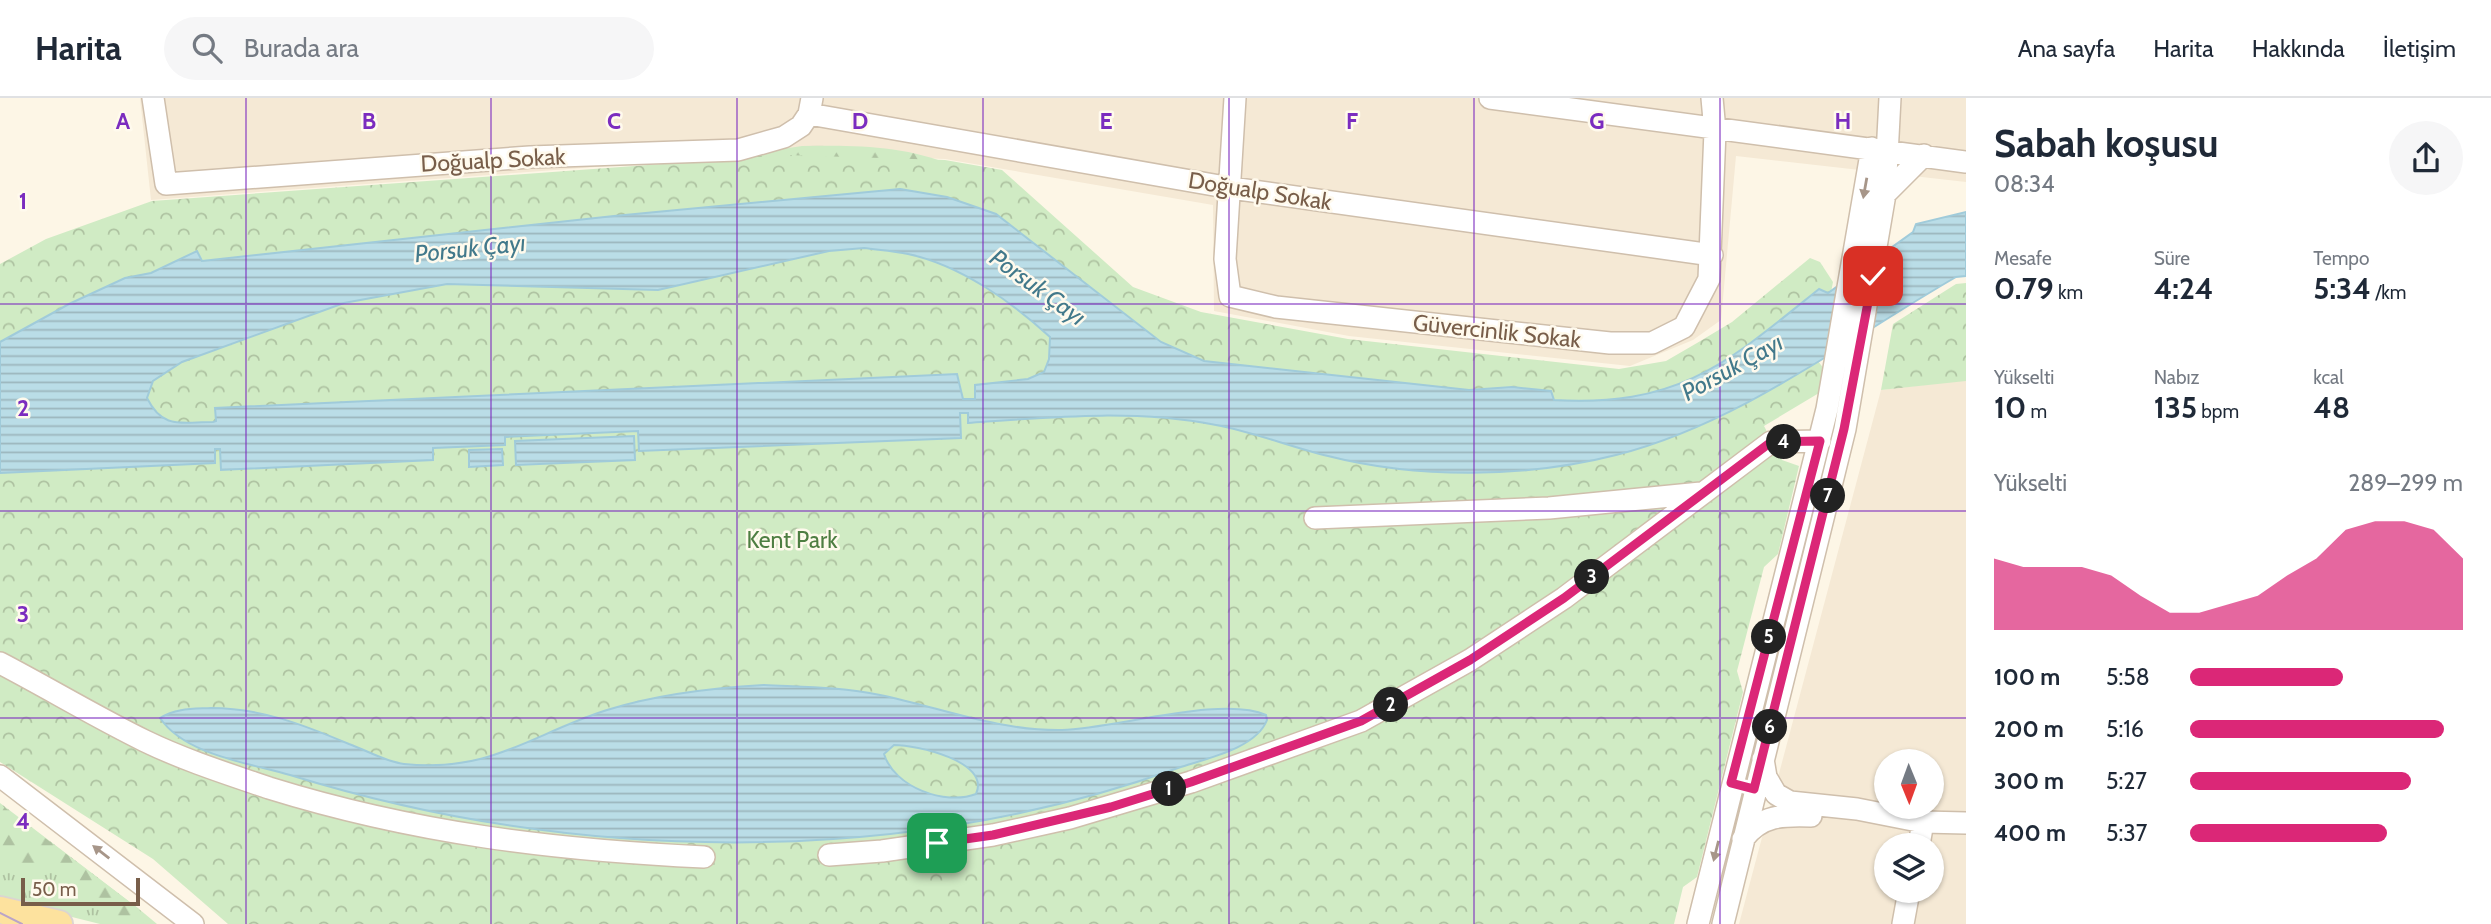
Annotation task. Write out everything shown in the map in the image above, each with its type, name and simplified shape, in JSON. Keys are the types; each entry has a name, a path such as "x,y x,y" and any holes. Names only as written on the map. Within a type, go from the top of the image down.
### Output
{"main road":[{"path":"0,910 59,924"}],"street":[{"name":"Doğualp Sokak","path":"153,98 166,184 530,157 738,150 784,137 801,126 811,106 1231,188 1712,255"},
{"path":"1231,188 1235,98"},
{"path":"1490,98 1567,104 1715,131 1879,149 1966,162"},
{"name":"Güvercinlik Sokak","path":"1231,188 1225,259 1230,296 1276,307 1609,343 1652,343 1684,327 1709,279 1715,131 1712,98"},
{"path":"1698,924 1731,783 1820,441 1858,228 1890,98"},
{"path":"1724,924 1754,789 1844,429 1883,219 1885,194 1879,149"},
{"path":"1885,194 1924,155"},
{"path":"829,855 882,851 981,837 1070,818 1191,782 1361,721 1470,660 1564,598 1771,442 1820,441"},
{"path":"1315,518 1549,508 1703,493"},
{"path":"0,663 146,742 234,776 315,802 401,824 487,840 590,852 704,857"},
{"path":"1763,753 1766,777 1776,794"},
{"path":"0,776 193,924"},
{"path":"1731,783 1776,794 1790,803 1857,809 1874,814"},
{"path":"1727,807 1775,817 1874,816"},
{"path":"1743,839 1761,820 1775,817"},
{"path":"1901,819 1966,823"},
{"path":"1921,833 1923,822"},
{"path":"1903,924 1907,903"}],"shaded area":[{"path":"140,98 1966,98 1966,182 1736,156 1721,320 1693,340 1630,366 1349,336 1214,311 1213,205 945,159 785,153 151,200"},
{"path":"1966,380 1966,924 1739,924 1881,390"}],"green space":[{"path":"802,146 860,146 898,150 954,166 754,191 748,154"},
{"name":"Kent Park","path":"785,155 945,160 1002,170 1133,287 1201,312 1348,339 1619,369 1666,361 1732,322 1810,258 1820,262 1833,282 1818,361 1824,369 1819,393 1764,426 1782,460 1799,466 1778,554 1764,567 1737,671 1743,692 1697,877 1683,887 1674,924 228,924 153,859 0,762 0,264 46,239 152,201"},
{"path":"1966,283 1966,381 1881,390 1893,324 1956,284"},
{"path":"0,803 157,924 100,924 0,899"},
{"path":"0,804 139,909 145,922 117,919 73,880 46,863 38,871 21,876 0,862"}],"water":[{"name":"Porsuk Çayı","path":"900,189 947,197 996,214 1161,342 1204,361 1469,390 1512,387 1551,391 1554,400 1598,400 1636,396 1699,375 1756,339 1819,289 1828,293 1913,232 1916,224 1966,212 1966,276 1956,277 1791,378 1706,423 1662,441 1616,455 1546,468 1472,473 1398,469 1328,456 1230,428 1185,420 1092,416 968,423 968,413 960,413 961,438 639,451 638,431 505,437 505,445 433,448 433,460 221,470 220,449 215,449 215,463 0,473 0,342 69,304 125,278 151,273 197,251 202,261 614,216","holes":["864,248 927,259 966,276 1002,298 1050,337 1049,359 1044,372 1028,379 975,385 975,399 963,399 957,374 215,408 216,421 191,423 166,420 147,398 153,381 182,362 344,303 447,284 658,290 829,251"]},
{"path":"634,436 635,460 516,465 515,441"},
{"path":"502,449 503,465 469,467 469,450"},
{"path":"744,686 808,687 866,692 993,723 1038,729 1084,728 1223,709 1247,710 1266,715 1267,720 1261,730 1241,746 1071,801 961,824 848,838 735,842 622,838 509,825 398,804 219,756 185,741 171,731 160,718 172,712 211,708 265,714 299,724 390,761 435,765 462,763 487,757 626,704 684,693","holes":["894,745 934,752 962,764 973,772 978,782 976,794 964,797 936,795 909,784 898,776 884,754"]}],"tram line":[{"path":"0,913 22,924"}],"route":[{"path":"937,843 993,835 1111,807 1191,782 1361,721 1470,660 1564,598 1771,442 1820,441 1731,783 1754,789 1844,429 1873,276"}]}
